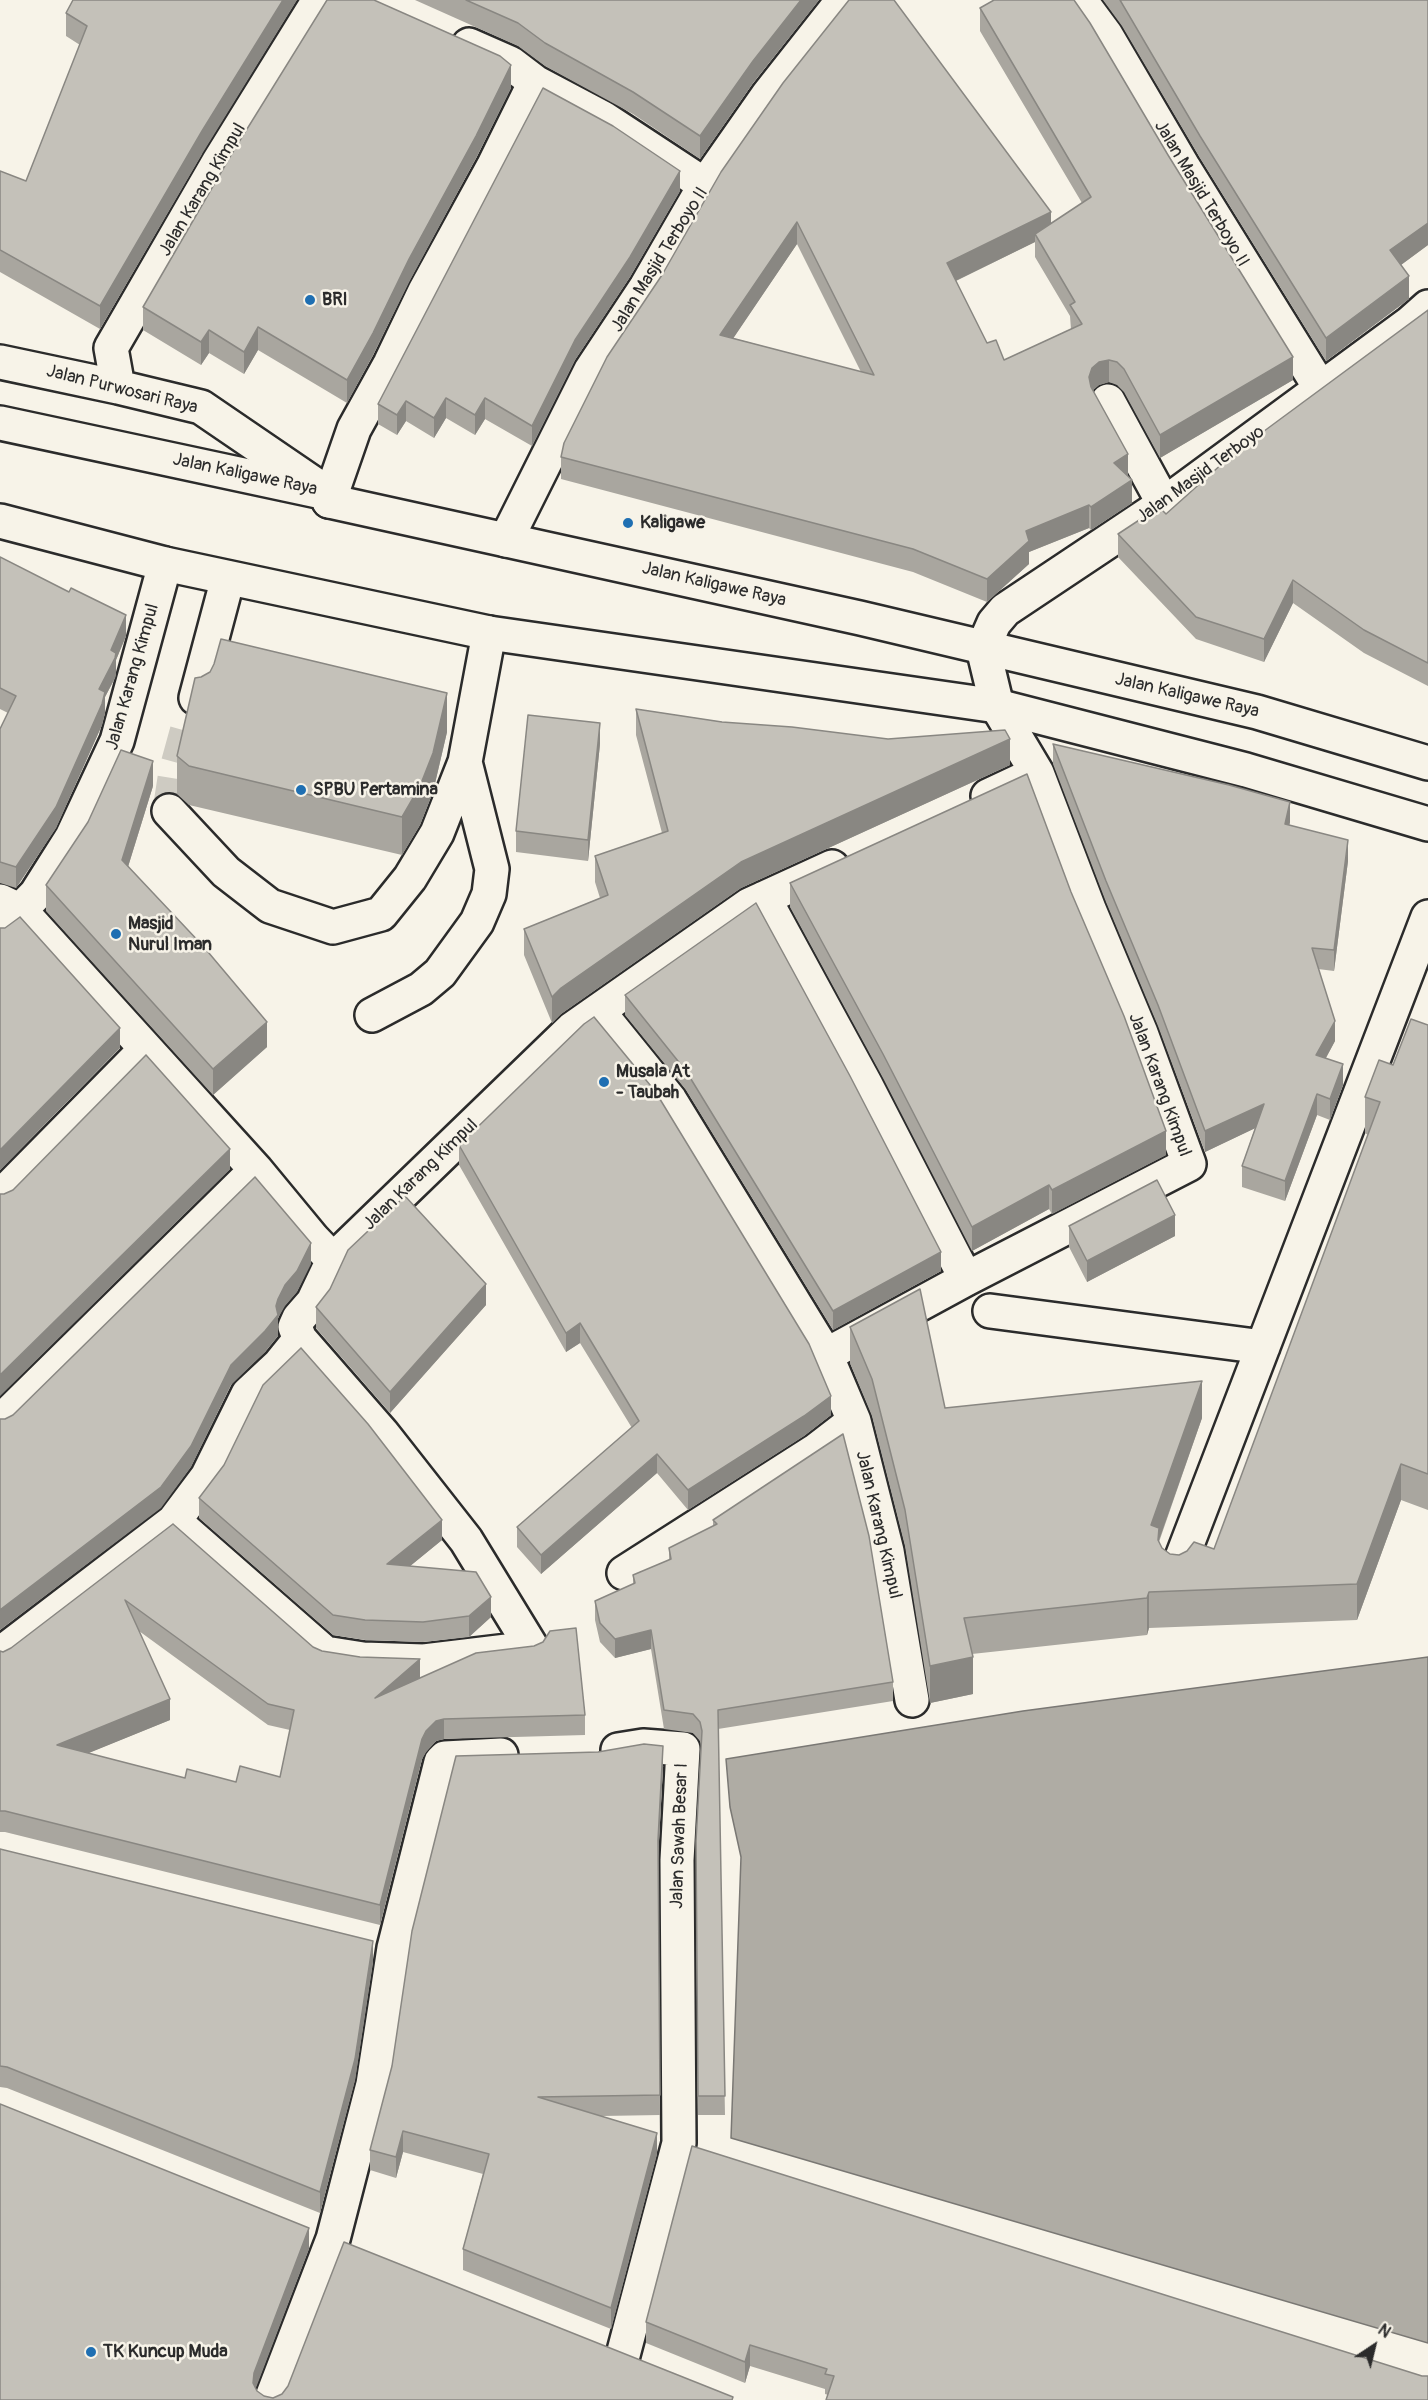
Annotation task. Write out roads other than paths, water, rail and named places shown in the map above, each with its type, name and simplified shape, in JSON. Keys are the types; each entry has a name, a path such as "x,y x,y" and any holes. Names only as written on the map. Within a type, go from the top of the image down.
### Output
{"main road":[{"name":"Jalan Karang Kimpul","path":"118,387 111,348 218,163 319,0"},
{"name":"Jalan Masjid Terboyo II","path":"506,540 591,370 646,287 705,185 768,95 843,0"},
{"name":"Jalan Masjid Terboyo II","path":"1080,0 1106,35 1184,168 1321,389"},
{"path":"445,34 510,63 535,82 603,118 705,185"},
{"path":"328,497 354,429 390,364 425,291 493,167 535,82"},
{"name":"Jalan Masjid Terboyo","path":"983,648 994,622 1005,610 1164,504 1410,323 1428,307"},
{"name":"Jalan Purwosari Raya","path":"0,362 201,407 328,497"},
{"path":"1108,401 1164,504"},
{"name":"Jalan Kaligawe Raya","path":"0,423 506,540 860,618 1257,712 1428,763"},
{"path":"0,520 165,564 489,633 997,706 1246,770 1428,824"},
{"name":"Jalan Karang Kimpul","path":"165,564 117,741 72,837 36,894 7,914 146,1049 256,1170 333,1260 572,1029 749,905 862,853"},
{"path":"196,698 228,578"},
{"path":"169,811 226,872 270,906 333,927 381,914 410,878 437,833 465,762 489,633"},
{"name":"Jalan Karang Kimpul","path":"825,1355 1189,1164 1141,1033 1089,909 1037,774 997,706 983,648"},
{"path":"372,1015 421,989 440,973 477,922 489,894 492,869 465,762"},
{"path":"961,808 1037,774"},
{"path":"764,898 867,1087 966,1279"},
{"path":"1176,1573 1263,1347 1404,1022 1428,917"},
{"name":"Jalan Karang Kimpul","path":"598,1011 670,1100 825,1355 854,1421 887,1551 912,1700"},
{"path":"0,1197 146,1049"},
{"path":"0,1422 256,1170"},
{"path":"174,1521 325,1653 363,1659 424,1661 531,1648 466,1540 382,1433 300,1339 295,1327 299,1318 313,1302 333,1260"},
{"path":"990,1311 1263,1347"},
{"path":"0,1654 174,1521 207,1477 248,1394 279,1365 300,1339"},
{"path":"624,1573 815,1451 854,1421"},
{"name":"Jalan Sawah Besar I","path":"587,1754 643,1746 683,1749 677,1860 679,2143 623,2355"},
{"path":"271,2400 322,2235 373,2084 382,1945 442,1761 446,1758 532,1754"},
{"path":"679,2143 712,2154"},
{"path":"322,2235 365,2252"},
{"path":"590,2342 654,2367"}],"tunnel":[{"path":"169,811 175,772 188,725"}],"place":[{"name":"BRI","path":"310,300"},
{"name":"Kaligawe","path":"628,523"},
{"name":"SPBU Pertamina","path":"301,790"},
{"name":"Masjid Nurul Iman","path":"116,934"},
{"name":"Musala At - Taubah","path":"604,1082"},
{"name":"TK Kuncup Muda","path":"91,2352"}]}
